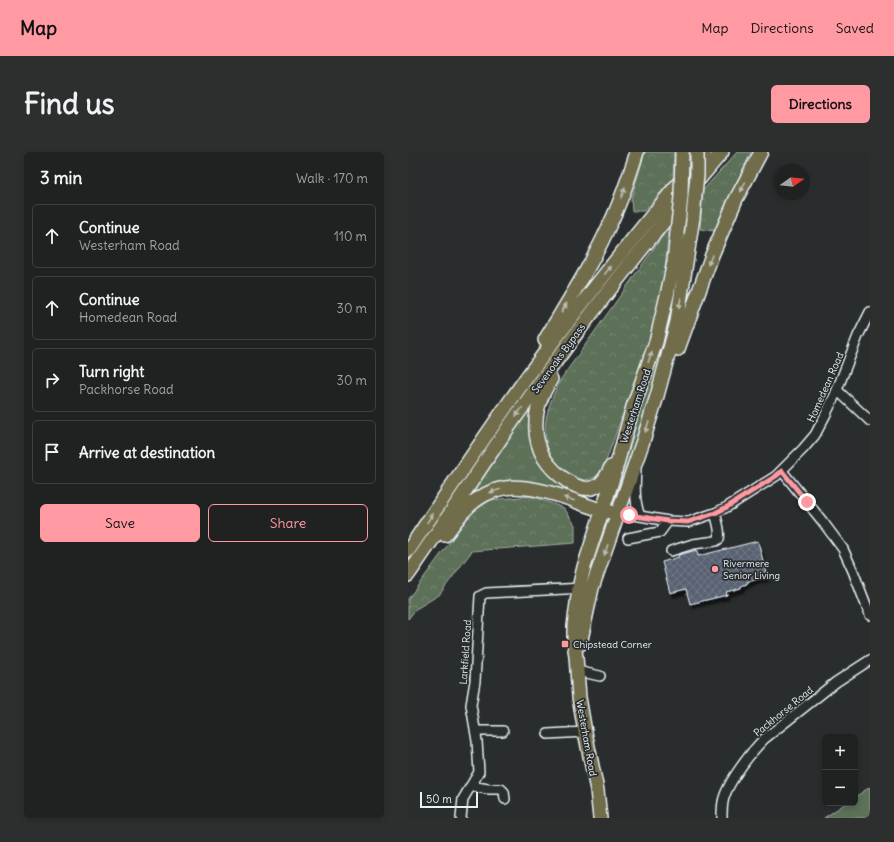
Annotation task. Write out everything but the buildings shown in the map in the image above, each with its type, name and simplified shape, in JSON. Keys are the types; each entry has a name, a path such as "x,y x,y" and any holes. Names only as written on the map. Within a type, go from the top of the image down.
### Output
{"highway":[{"path":"509,402 585,273 610,226 627,184 637,152"},
{"name":"Westerham Road","path":"586,588 587,560 603,511 621,447 656,342 669,289 674,262 681,197 682,152"},
{"name":"Westerham Road","path":"600,818 597,790 579,696 574,626 586,588 618,513 637,458 657,396 677,322 693,217 697,152"},
{"name":"Sevenoaks Bypass","path":"408,551 509,402 552,344 657,208 705,152"},
{"name":"Sevenoaks Bypass","path":"408,575 517,415 553,365 609,290 722,152"},
{"path":"657,396 672,365 712,255 736,200 761,152"},
{"path":"609,290 546,387 538,410 536,428 540,447 549,464 561,477 582,488 596,487 601,483 606,477 621,447"},
{"path":"408,582 422,567 462,513 482,496 493,491 511,487 526,488 557,495 603,511 618,513"}],"street":[{"name":"Homedean Road","path":"715,513 776,476 815,435 837,390 858,336 870,312"},
{"path":"837,390 870,421"},
{"path":"637,458 635,495 640,516"},
{"path":"782,471 843,549 870,615"},
{"path":"618,513 668,521 688,522 715,513 720,535 719,539 716,541 693,544 671,551"},
{"path":"628,538 660,532 668,521"},
{"name":"Larkfield Road","path":"461,818 463,799 479,772 478,741 470,705 475,681 480,596 486,593 586,588"},
{"name":"Packhorse Road","path":"722,818 723,802 728,787 754,749 764,739 836,682 870,660"},
{"path":"577,671 600,676"},
{"path":"476,731 503,731"},
{"path":"548,734 585,732"},
{"path":"470,786 488,789 502,789 505,799"}],"green space":[{"path":"645,152 674,152 673,178 644,211 632,211 631,199"},
{"path":"737,152 751,152 714,231 700,229 703,190"},
{"path":"669,227 664,281 652,332 605,464 596,476 589,479 575,477 562,468 551,455 547,447 545,424 550,404 561,379"},
{"path":"686,231 678,292 653,388 614,498 611,497 661,340 682,236"},
{"path":"536,398 539,459 547,473 557,482 577,495 546,485 525,481 514,481 489,486 462,504"},
{"path":"531,496 564,508 575,525 575,543 472,551 439,595 416,609 408,619 408,599 472,512 491,500"},
{"path":"870,787 870,818 824,818 842,806 858,806 858,795"}],"place":[{"name":"Rivermere Senior Living","path":"715,569"},
{"name":"Chipstead Corner","path":"565,644"}],"route":[{"path":"629,515 678,522 697,520 727,507 782,471 807,502"}]}
